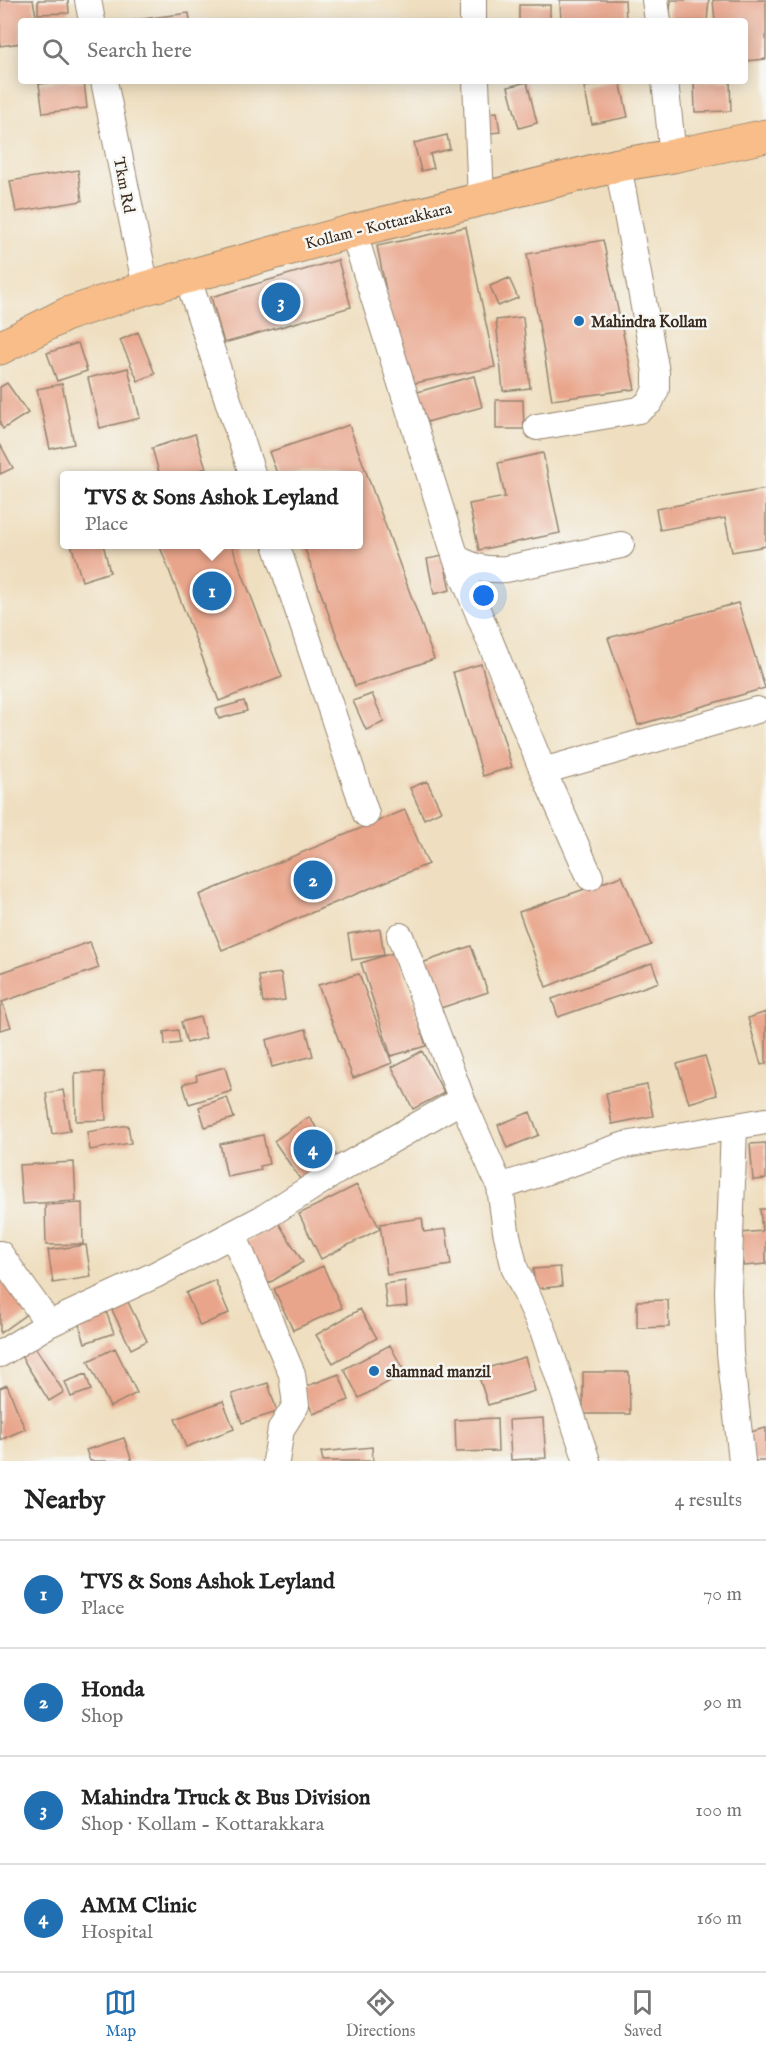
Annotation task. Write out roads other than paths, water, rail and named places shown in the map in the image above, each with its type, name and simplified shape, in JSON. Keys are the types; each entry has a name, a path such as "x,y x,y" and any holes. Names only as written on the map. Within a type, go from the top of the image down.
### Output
{"main road":[{"name":"Kollam - Kottarakkara","path":"0,348 68,314 187,276 353,231 618,165 766,136"}],"street":[{"path":"88,0 91,18"},
{"path":"472,0 473,18"},
{"path":"656,0 658,18"},
{"name":"Tkm Rd","path":"105,84 146,288"},
{"path":"476,84 481,199"},
{"path":"665,84 673,156"},
{"path":"537,427 639,410 650,402 657,389 650,336 618,165"},
{"path":"353,231 456,558 543,771 590,877"},
{"path":"187,276 251,471"},
{"path":"456,558 475,568 506,569 621,545"},
{"path":"278,549 366,814"},
{"path":"543,771 757,710"},
{"path":"400,936 462,1100 500,1187 506,1232 515,1269 543,1330 587,1461"},
{"path":"0,1354 49,1324 155,1275 265,1217 337,1171 462,1100"},
{"path":"500,1187 625,1145 766,1121"},
{"path":"734,1127 728,1291 730,1353 742,1461"},
{"path":"233,1234 292,1374 296,1406 281,1429 276,1461"},
{"path":"0,1254 49,1324"}],"place":[{"name":"Mahindra Truck & Bus Division","path":"281,302"},
{"name":"Mahindra Kollam","path":"579,321"},
{"name":"TVS & Sons Ashok Leyland","path":"212,591"},
{"name":"Honda","path":"313,880"},
{"name":"AMM Clinic","path":"313,1149"},
{"name":"shamnad manzil","path":"374,1371"}]}
